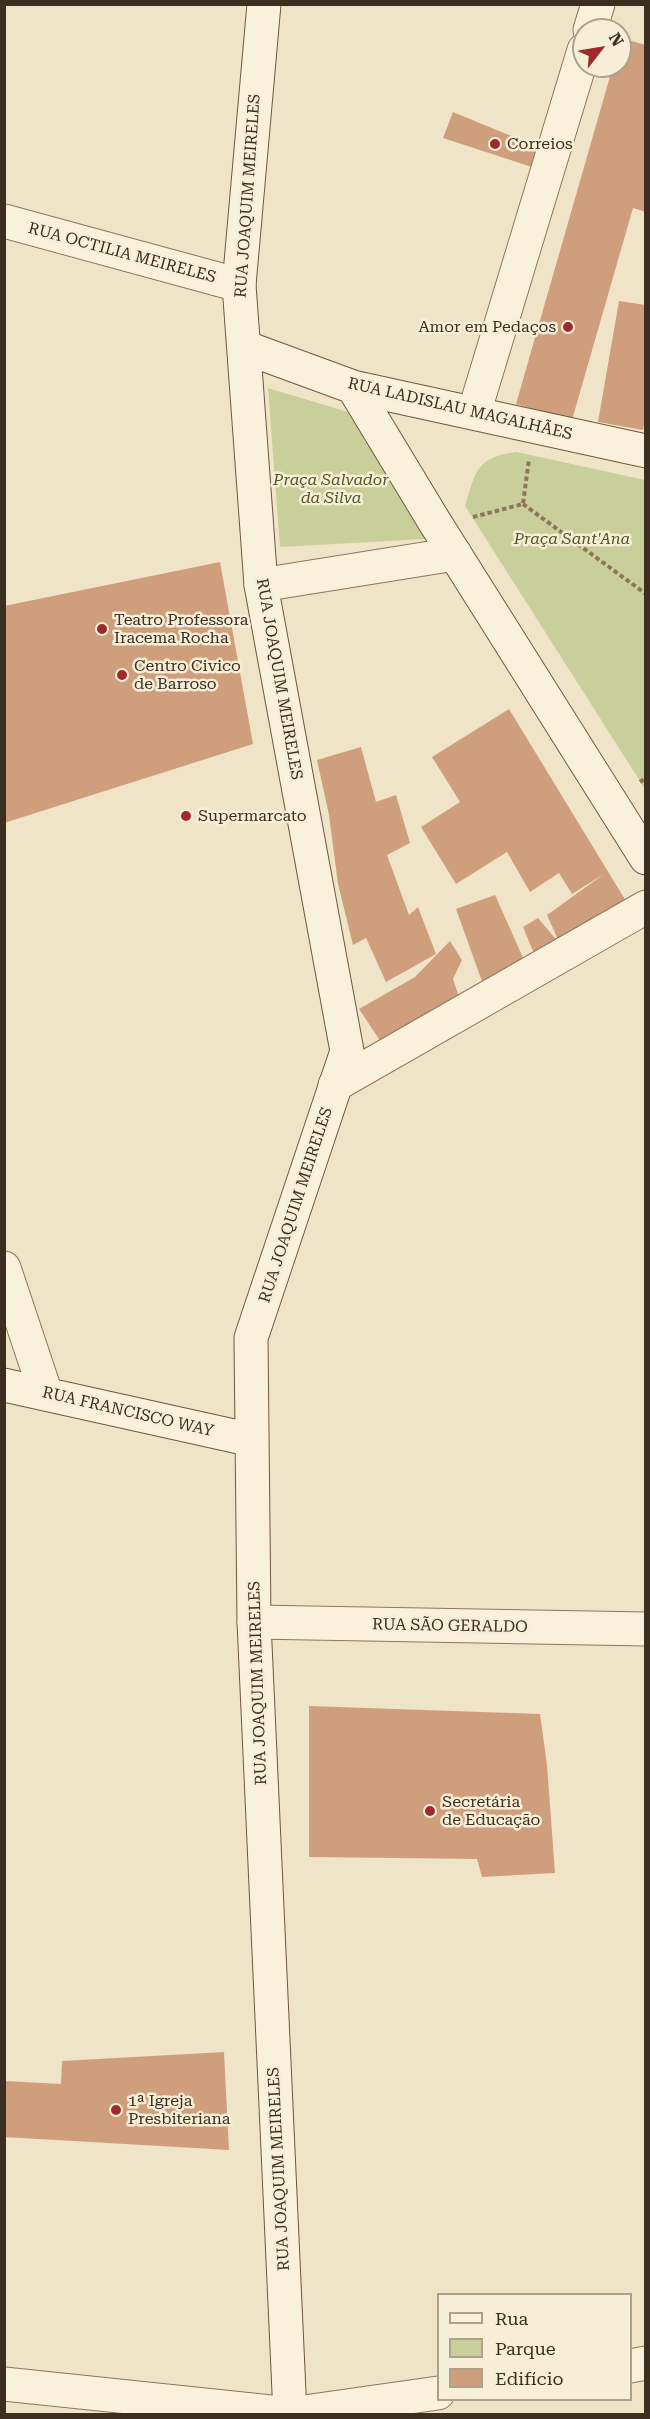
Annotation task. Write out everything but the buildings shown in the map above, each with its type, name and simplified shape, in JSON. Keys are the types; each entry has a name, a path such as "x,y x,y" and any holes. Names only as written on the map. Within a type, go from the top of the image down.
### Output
{"street":[{"name":"RUA JOAQUIM MEIRELES","path":"264,4 239,285 261,585 347,1051 251,1338 254,1622 290,2414"},
{"path":"474,413 576,78"},
{"name":"RUA OCTILIA MEIRELES","path":"4,221 239,285"},
{"name":"RUA LADISLAU MAGALHÃES","path":"244,347 353,387 645,451"},
{"path":"353,387 645,858"},
{"path":"261,585 455,554"},
{"path":"335,1085 645,908"},
{"path":"4,1268 46,1394"},
{"name":"RUA FRANCISCO WAY","path":"4,1385 252,1440"},
{"name":"RUA SÃO GERALDO","path":"254,1622 645,1629"},
{"path":"4,2384 290,2414 437,2393"}],"path":[{"path":"523,504 529,455"},
{"path":"472,518 523,504"},
{"path":"523,504 645,594"},
{"path":"640,782 645,778"}],"green space":[{"name":"Praça Salvador da Silva","path":"268,388 348,412 425,539 280,547"},
{"name":"Praça Sant'Ana","path":"517,452 645,480 645,789 465,506 475,475 485,462 503,454"}],"place":[{"name":"Correios","path":"495,144"},
{"name":"Amor em Pedaços","path":"568,327"},
{"name":"Teatro Professora Iracema Rocha","path":"102,629"},
{"name":"Centro Civico de Barroso","path":"122,675"},
{"name":"Supermarcato","path":"186,816"},
{"name":"Secretária de Educação","path":"430,1811"},
{"name":"1ª Igreja Presbiteriana","path":"116,2110"}]}
